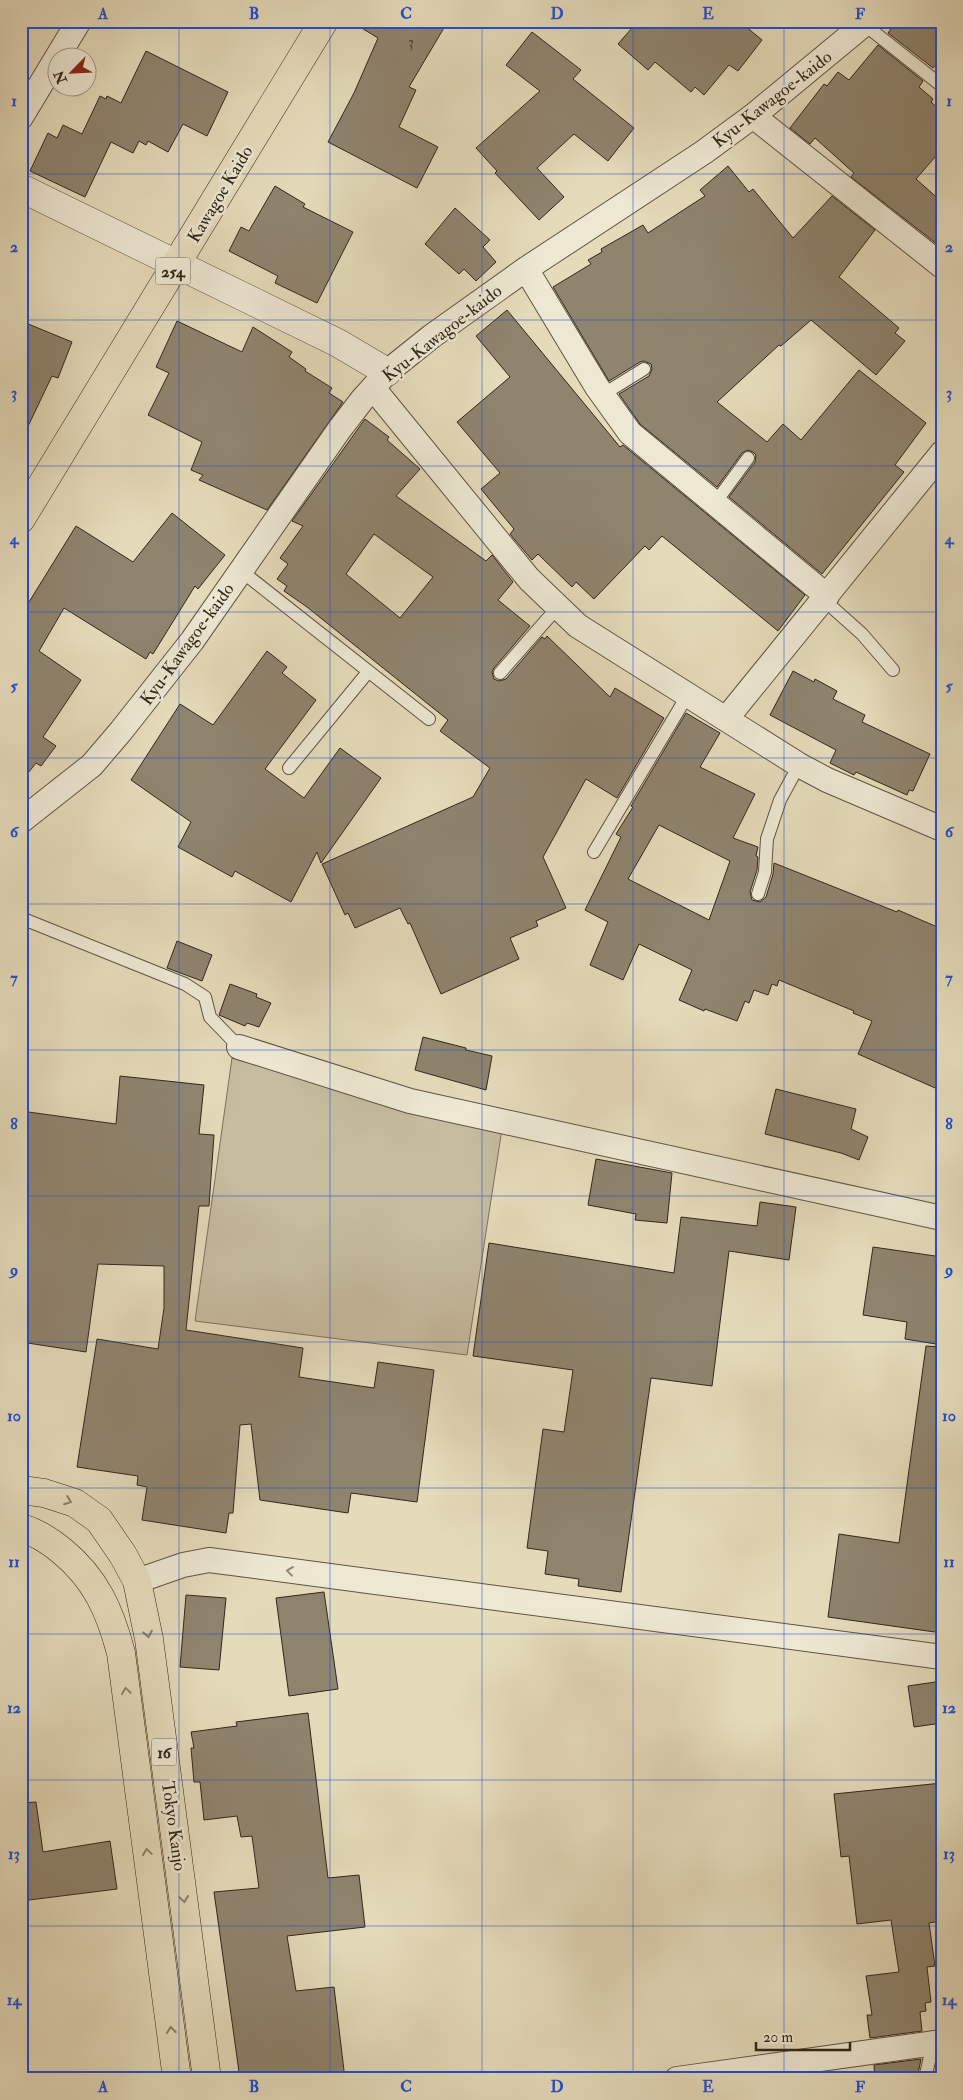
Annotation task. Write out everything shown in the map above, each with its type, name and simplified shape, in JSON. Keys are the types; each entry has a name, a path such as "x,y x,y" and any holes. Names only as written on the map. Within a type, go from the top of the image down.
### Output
{"highway":[{"name":"Kawagoe Kaido","path":"21,519 324,21"},
{"name":"Tokyo Kanjo","path":"21,1490 44,1492 75,1503 99,1520 123,1555 137,1581 149,1639 207,2079"},
{"name":"Tokyo Kanjo","path":"21,1528 51,1542 79,1565 99,1592 114,1624 121,1653 177,2079"}],"street":[{"path":"21,117 79,21"},
{"name":"Kyu-Kawagoe-kaido","path":"21,821 92,764 109,745 192,641 339,430 380,380 432,336 526,269 671,175 753,116 867,23"},
{"path":"753,116 942,266"},
{"path":"21,188 338,343 380,380 529,578 557,608 578,626 686,696 799,765 827,780 942,829"},
{"path":"526,269 602,394 630,433 825,598"},
{"path":"726,719 942,453"},
{"path":"239,1047 410,1101 942,1218"},
{"path":"137,1581 183,1565 209,1560 942,1657"},
{"path":"677,2079 937,2043"}],"lane":[{"path":"867,23 942,86"},
{"path":"602,394 644,370"},
{"path":"714,503 748,458"},
{"path":"240,570 429,720"},
{"path":"825,598 862,634 893,670"},
{"path":"500,673 557,608"},
{"path":"288,768 368,672"},
{"path":"594,852 686,696"},
{"path":"758,894 765,872 767,839 780,800 799,765"},
{"path":"21,918 185,984 205,997 210,1017 239,1047"},
{"path":"925,2079 937,2043"}],"shaded area":[{"path":"232,1058 407,1110 502,1129 467,1355 195,1321"}],"building":[{"path":"350,21 448,21 409,87 416,90 399,127 438,147 417,188 328,142 354,93 378,38"},
{"path":"638,21 739,21 762,40 738,71 729,65 704,95 695,87 691,92 655,62 648,70 618,44"},
{"path":"897,21 942,21 942,57 933,68 888,33"},
{"path":"532,32 581,70 573,79 634,128 608,161 574,134 537,168 564,197 539,220 495,173 497,171 476,148 540,91 506,65"},
{"path":"878,45 923,81 919,87 933,99 931,102 942,112 942,149 916,179 942,202 942,248 851,177 854,173 815,138 810,144 790,128 824,84 827,86 838,72 849,80"},
{"path":"146,51 228,92 207,136 183,124 168,152 148,141 146,145 139,141 133,153 111,142 85,197 30,171 48,133 57,138 63,125 82,134 100,96 106,99 107,96 121,103"},
{"path":"728,166 749,192 753,189 793,238 832,196 875,230 839,277 899,328 895,333 905,341 876,375 811,320 781,346 779,345 717,402 767,442 783,424 801,440 859,370 926,423 895,465 904,472 822,574 729,497 755,462 756,455 748,450 742,453 717,487 640,424 619,394 649,376 652,369 651,364 644,361 640,362 609,381 553,287 591,264 588,260 602,252 601,249 643,225 648,233 705,196 700,190"},
{"path":"275,186 305,204 303,207 353,232 317,303 275,283 278,276 229,251 241,227 249,231"},
{"path":"455,208 490,240 483,247 496,262 476,281 464,269 459,274 425,244"},
{"path":"507,310 620,447 623,445 805,595 778,631 662,536 649,550 645,546 594,599 576,582 572,587 538,554 532,560 510,534 514,529 481,489 500,473 457,422 510,377 476,336"},
{"path":"21,321 72,342 58,378 52,376 21,441"},
{"path":"177,321 242,352 253,327 292,352 289,357 306,369 305,371 332,388 329,393 343,402 267,510 199,480 203,475 191,470 202,442 148,415 169,373 156,367"},
{"path":"365,419 389,437 387,440 420,469 396,496 486,561 492,555 513,582 498,600 530,626 494,668 492,672 494,679 499,681 506,679 542,637 545,639 547,636 610,697 615,688 664,718 617,798 586,779 543,857 566,908 536,921 538,926 510,938 519,959 441,994 410,923 408,924 400,908 355,928 348,913 345,915 322,864 473,797 490,768 440,731 448,720 307,607 284,591 287,586 277,579 288,564 280,558 303,526 292,521","holes":["374,534 433,577 400,618 346,574"]},
{"path":"172,513 225,555 198,589 195,586 153,654 150,652 146,659 64,608 39,651 81,680 43,737 56,746 41,766 36,763 21,782 21,615 76,526 133,562"},
{"path":"267,651 287,667 282,673 316,700 265,769 304,798 340,748 381,778 321,863 317,852 291,902 235,871 232,877 178,847 191,822 131,780 180,704 213,725"},
{"path":"793,671 814,682 815,679 837,691 833,699 865,715 862,722 930,754 913,791 909,790 907,795 856,772 854,775 830,763 836,750 770,715"},
{"path":"686,713 720,733 700,767 755,794 733,838 758,847 756,856 758,857 757,870 750,892 752,900 760,902 766,897 773,874 774,863 897,912 898,910 942,929 942,1091 858,1054 872,1021 853,1013 854,1011 779,980 777,986 772,984 768,995 754,990 749,1003 745,1001 737,1021 705,1009 704,1011 679,1000 692,970 639,944 623,980 590,965 608,922 585,910 621,837 616,834 633,807 631,806","holes":["659,825 730,861 709,920 628,879"]},
{"path":"177,941 212,955 202,981 167,968"},
{"path":"230,984 257,994 256,997 271,1003 259,1027 247,1023 245,1026 219,1015"},
{"path":"423,1037 492,1056 486,1090 415,1070"},
{"path":"120,1076 204,1085 199,1134 214,1135 209,1206 199,1206 186,1330 303,1348 299,1377 374,1388 378,1362 434,1370 417,1502 351,1493 348,1513 260,1500 251,1424 240,1425 233,1513 229,1513 226,1533 142,1520 147,1487 137,1485 138,1476 77,1467 97,1339 158,1349 164,1308 164,1266 98,1264 86,1352 21,1342 21,1192 26,1157 21,1156 21,1111 116,1124"},
{"path":"776,1089 856,1109 851,1129 868,1137 859,1160 841,1153 765,1134"},
{"path":"596,1159 672,1173 667,1223 635,1220 636,1214 588,1205"},
{"path":"760,1202 796,1207 789,1260 729,1251 712,1386 651,1378 621,1592 578,1586 579,1579 545,1574 548,1551 527,1548 543,1429 564,1432 573,1370 473,1356 489,1243 674,1273 681,1217 757,1226"},
{"path":"873,1247 942,1257 942,1345 905,1339 907,1322 863,1315"},
{"path":"926,1346 942,1347 942,1633 828,1617 839,1534 899,1543"},
{"path":"324,1592 338,1689 289,1696 276,1598"},
{"path":"186,1595 226,1598 219,1670 180,1667"},
{"path":"942,1681 942,1723 914,1727 908,1686"},
{"path":"308,1713 328,1878 359,1875 365,1927 287,1936 296,1991 334,1987 345,2079 240,2079 214,1892 259,1888 252,1836 241,1837 237,1816 204,1820 200,1782 194,1782 191,1748 194,1748 191,1732 237,1726 236,1722"},
{"path":"942,1783 942,1921 929,1923 935,1966 927,1967 931,2002 925,2003 926,2011 920,2012 922,2031 870,2038 867,2015 872,2015 866,1976 899,1972 891,1920 857,1924 849,1856 841,1857 834,1794"},
{"path":"36,1802 43,1852 110,1841 117,1889 21,1901 21,1803"},
{"path":"921,2059 917,2079 875,2079 874,2065"}]}
